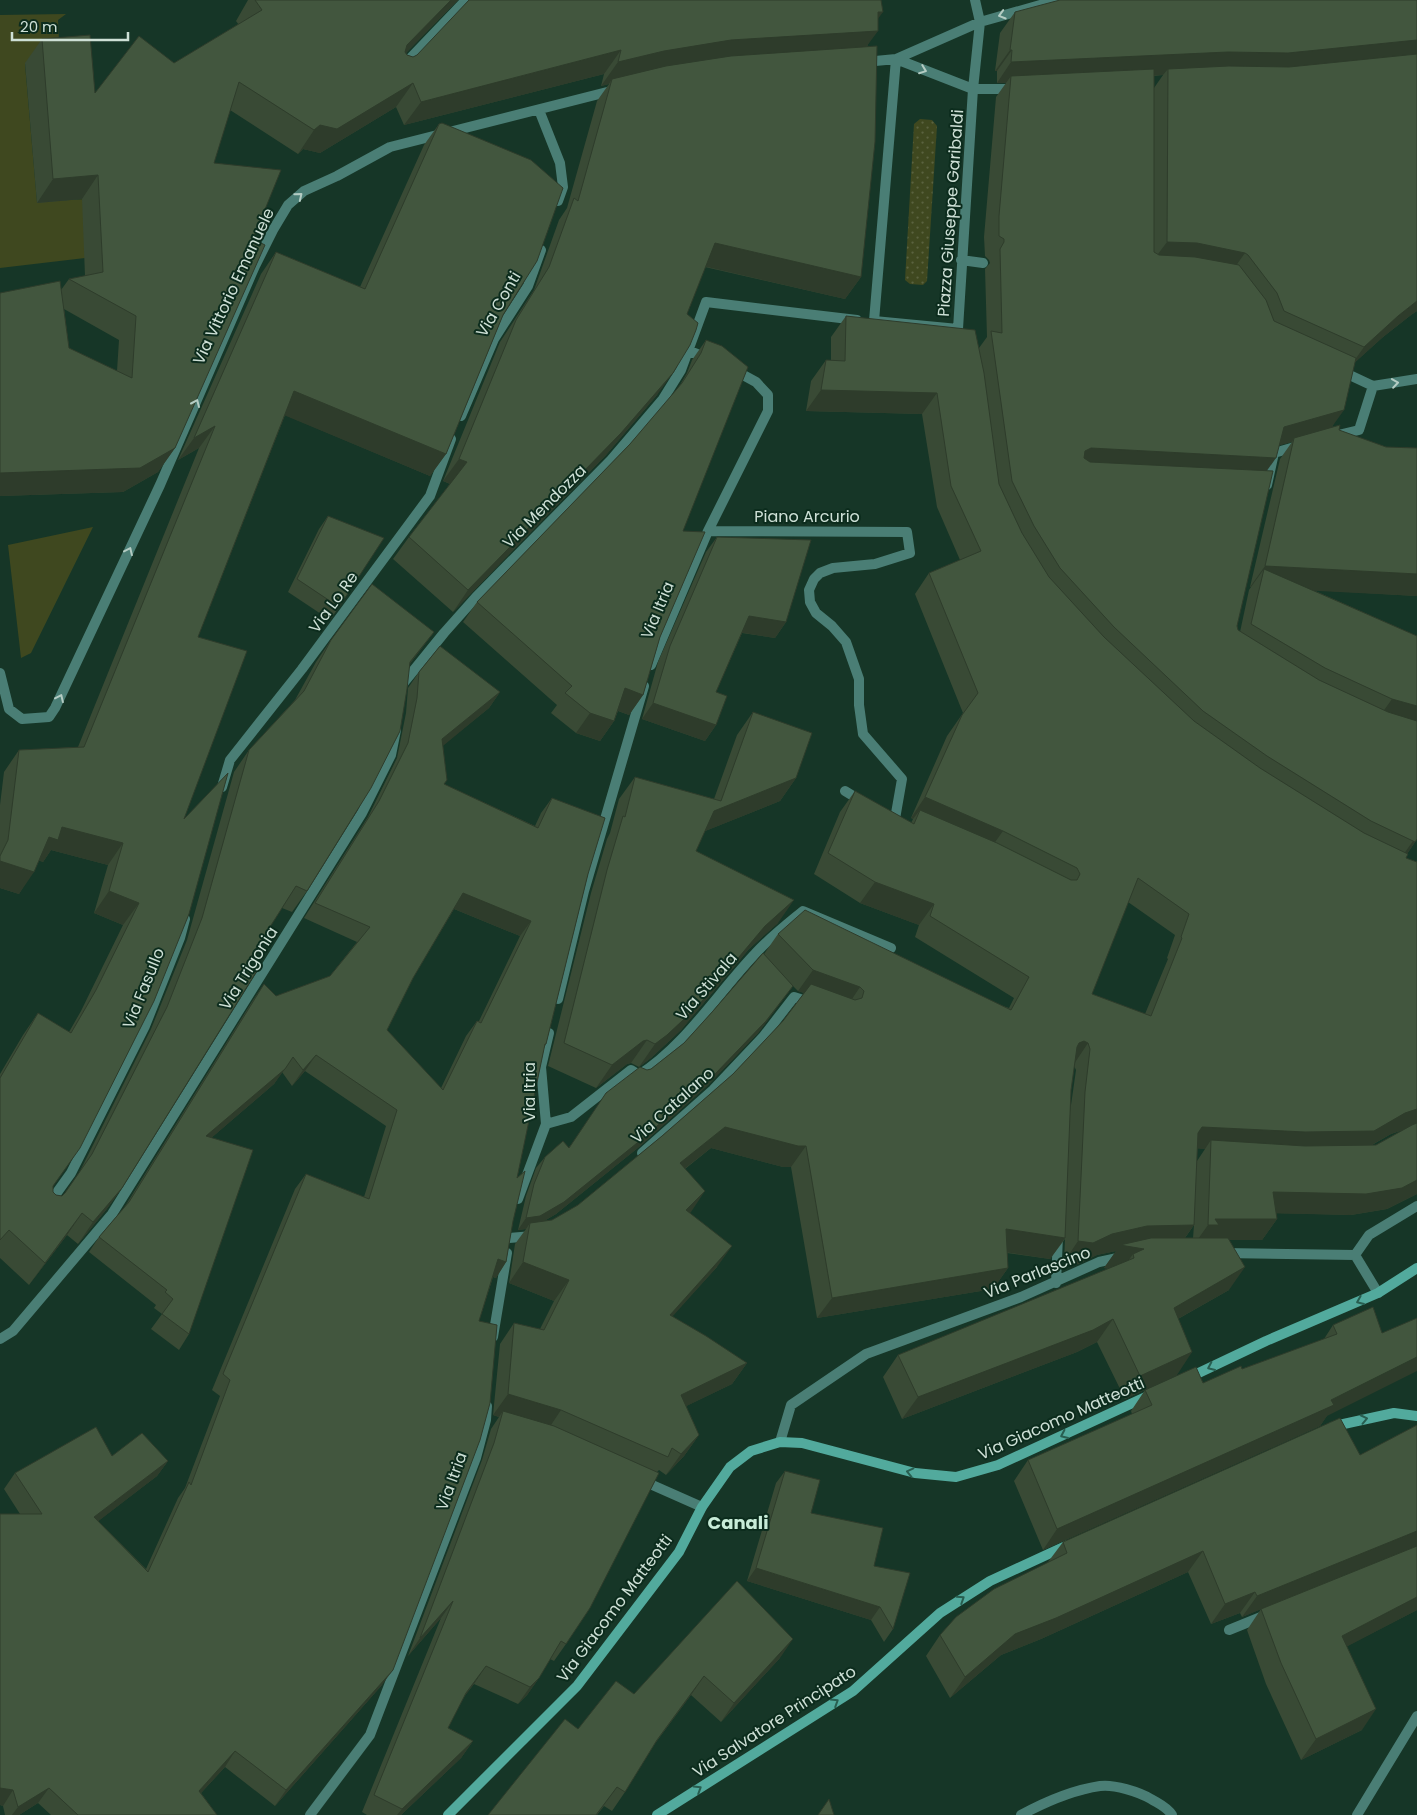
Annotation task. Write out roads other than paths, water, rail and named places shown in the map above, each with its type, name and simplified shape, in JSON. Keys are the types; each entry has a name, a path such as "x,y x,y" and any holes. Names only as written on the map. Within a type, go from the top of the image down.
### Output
{"main road":[{"path":"1174,1384 1266,1340 1378,1293 1417,1268"},
{"name":"Via Giacomo Matteotti","path":"448,1815 577,1686 679,1552 702,1507 730,1467 751,1451 780,1442 802,1443 915,1473 956,1477 998,1465 1157,1392"},
{"path":"1323,1432 1339,1424 1394,1413 1417,1416"},
{"name":"Via Salvatore Principato","path":"657,1815 853,1691 940,1613 990,1581 1081,1540"}],"street":[{"path":"395,74 466,0"},
{"name":"Piazza Giuseppe Garibaldi","path":"844,318 960,333 962,260 973,89 980,22 975,0"},
{"path":"855,63 896,59 980,22 1058,0"},
{"path":"896,59 973,89 1026,88"},
{"path":"874,321 896,59"},
{"name":"Via Vittorio Emanuele","path":"0,673 9,709 22,720 49,717 55,708 160,485 256,266 273,230 288,206 304,191 337,176 390,147 622,88"},
{"path":"539,110 560,163 563,187 554,214"},
{"name":"Via Conti","path":"446,454 494,339 528,286 544,241"},
{"path":"962,260 983,263"},
{"name":"Via Mendozza","path":"401,690 444,633 476,597 611,460 663,399 681,370 706,302 844,318"},
{"name":"Via Itria","path":"515,1212 519,1194 546,1124 541,1067 584,891 652,660 708,531 768,411 768,395 756,382 724,365 687,350"},
{"path":"1330,366 1373,386 1417,379"},
{"path":"1263,490 1274,452 1359,430 1373,386"},
{"name":"Via Lo Re","path":"219,796 230,760 302,669 430,496 446,454"},
{"name":"Piano Arcurio","path":"708,531 907,532 910,553 875,564 833,568 820,573 814,579 809,590 810,602 816,613 832,626 846,642 859,679 859,705 863,734 902,779 895,819"},
{"name":"Via Trigonia","path":"0,1339 13,1331 112,1214 362,812 391,755 398,721"},
{"path":"845,791 870,806"},
{"name":"Via Fasullo","path":"44,1211 71,1173 145,1026 180,938 188,910"},
{"name":"Via Stivala","path":"546,1124 572,1117 631,1070 639,1075 653,1066 803,911 891,948"},
{"name":"Via Catalano","path":"636,1158 713,1090 763,1037 791,993 826,1008"},
{"path":"1355,1254 1369,1235 1417,1206"},
{"path":"1056,1283 1058,1226"},
{"path":"492,1348 510,1234 534,1235 540,1232"},
{"path":"1211,1253 1355,1254"},
{"name":"Via Parlascino","path":"780,1442 791,1405 866,1354 1056,1283 1099,1262 1134,1254"},
{"path":"1355,1254 1378,1293"},
{"name":"Via Itria","path":"310,1815 370,1736 490,1422 488,1393"},
{"path":"629,1474 702,1507"},
{"path":"1229,1630 1275,1611"},
{"path":"1357,1815 1417,1716"},
{"path":"1021,1815 1036,1806 1069,1794 1102,1786 1139,1792 1169,1810 1172,1815"}],"district":[{"name":"Canali","path":"738,1523"}]}
